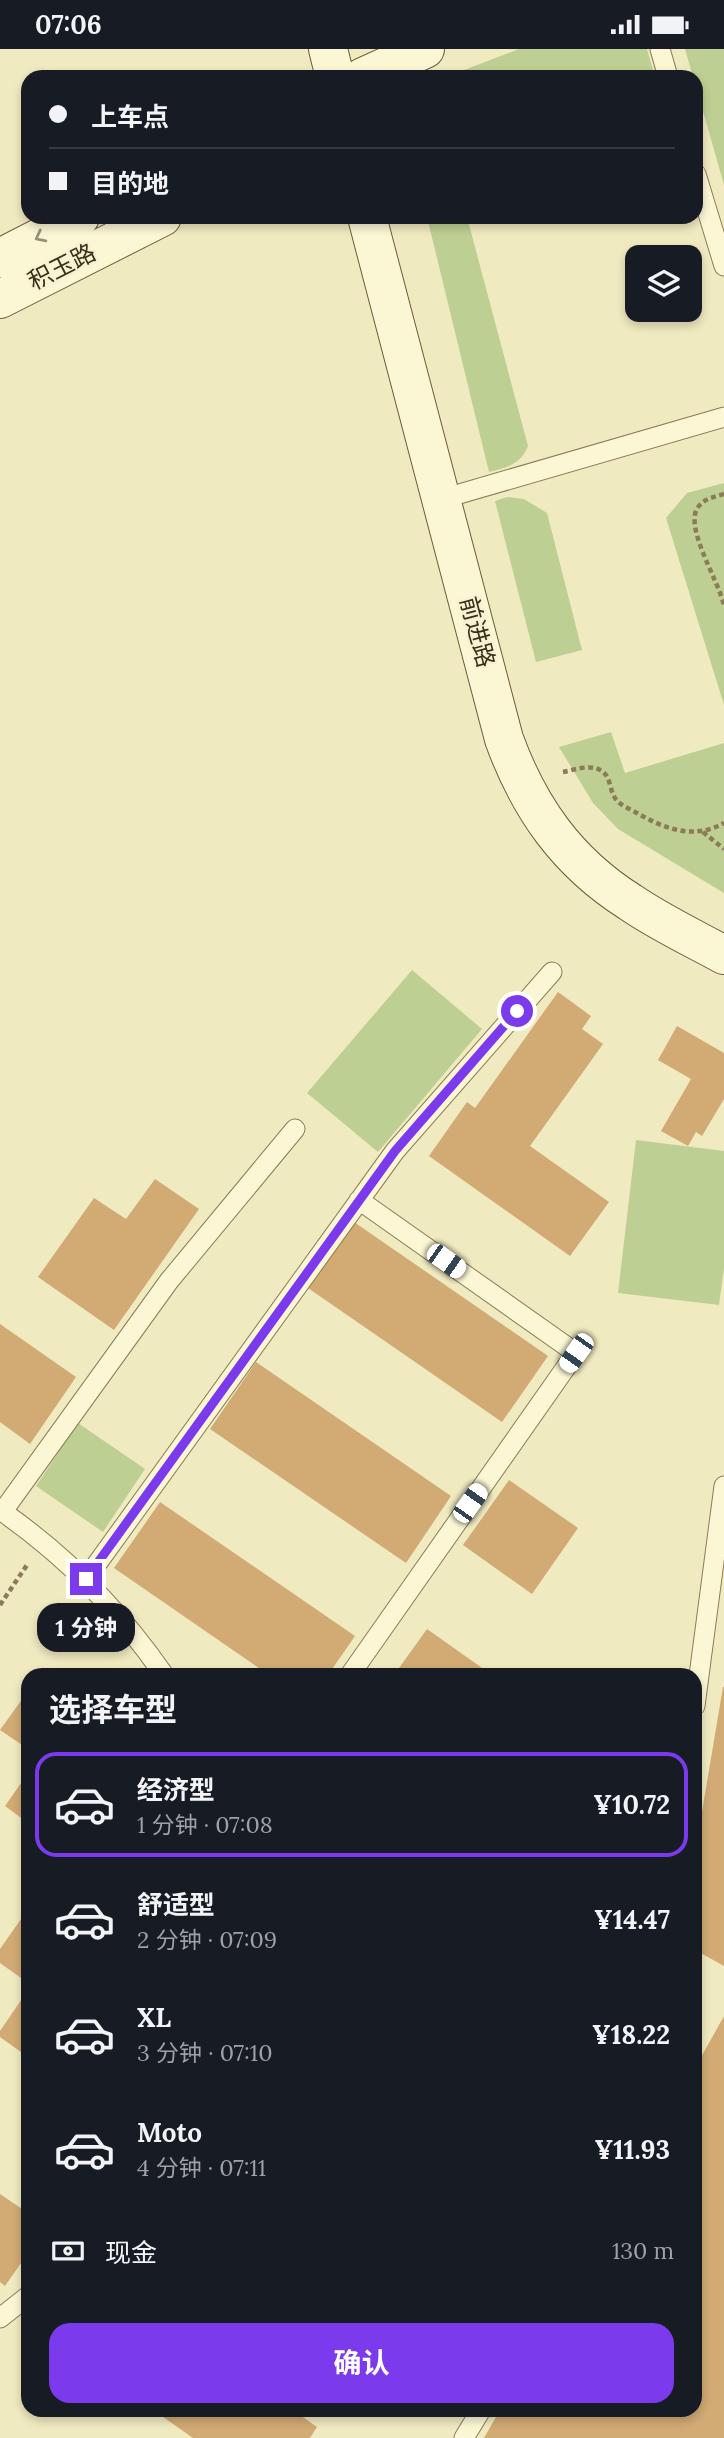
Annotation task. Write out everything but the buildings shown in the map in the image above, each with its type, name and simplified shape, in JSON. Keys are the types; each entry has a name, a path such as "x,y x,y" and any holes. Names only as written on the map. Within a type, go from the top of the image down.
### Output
{"street":[{"path":"328,49 350,70"},
{"path":"374,70 425,49"},
{"name":"积玉路","path":"0,258 66,224"},
{"name":"积玉路","path":"0,299 148,224"},
{"name":"前进路","path":"370,224 504,739 518,776 546,823 579,862 630,903 724,955"}],"lane":[{"path":"660,49 666,70"},
{"path":"703,197 724,267"},
{"path":"442,499 724,417"},
{"path":"86,1579 395,1151 552,972"},
{"path":"159,1668 124,1621 86,1579 1,1510 169,1281 295,1129"},
{"path":"355,1668 576,1353 359,1200"},
{"path":"700,1668 724,1486"},
{"path":"0,2318 21,2302"},
{"path":"464,2438 477,2417"}],"path":[{"path":"724,494 708,499 698,507 694,513 693,527 720,589 724,606"},
{"path":"563,772 600,769 607,777 613,796 620,803 662,827 677,831 702,832 724,823"},
{"path":"702,832 724,849"},
{"path":"0,1605 43,1543"}],"green space":[{"path":"519,49 647,49 653,70 464,70"},
{"path":"685,49 724,49 724,185 703,111 703,70 691,70"},
{"path":"429,224 469,224 528,446 518,461 489,472"},
{"path":"724,483 724,705 666,518 687,493"},
{"path":"507,497 524,499 547,513 582,650 536,662 495,501"},
{"path":"611,732 625,773 724,743 724,893 618,829 593,803 559,747"},
{"path":"412,970 482,1029 378,1152 307,1093"},
{"path":"636,1140 724,1151 724,1268 719,1305 618,1293"},
{"path":"78,1423 145,1469 103,1532 36,1486"}],"route":[{"path":"86,1579 395,1151 517,1011"}]}
